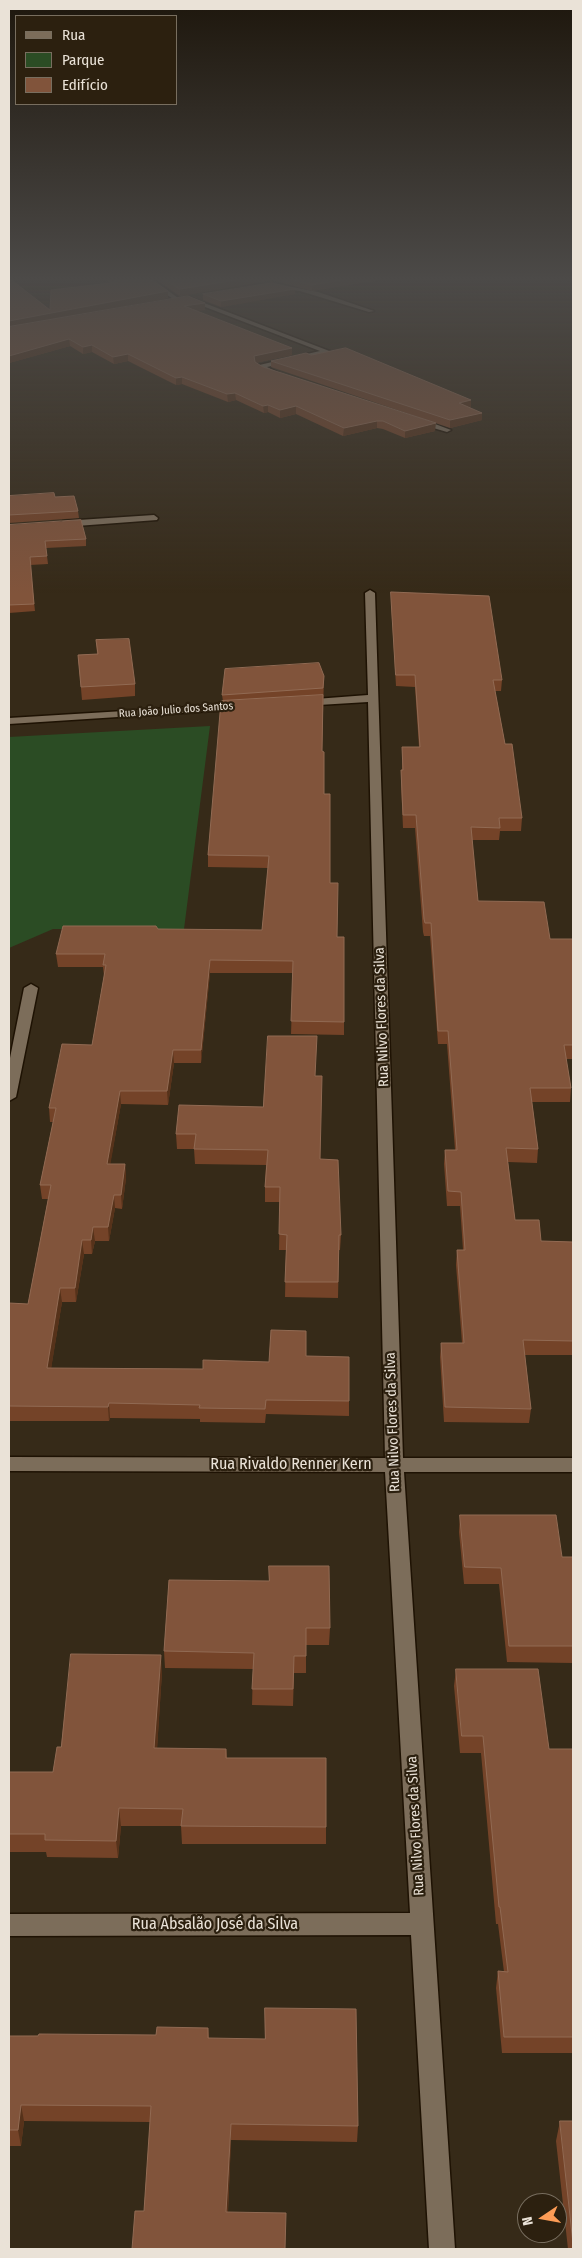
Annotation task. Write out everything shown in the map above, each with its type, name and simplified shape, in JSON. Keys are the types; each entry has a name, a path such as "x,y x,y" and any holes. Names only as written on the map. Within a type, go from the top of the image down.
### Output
{"street":[{"path":"409,417 447,430"},
{"path":"57,524 154,518"},
{"name":"Rua Nilvo Flores da Silva","path":"370,593 394,1465 442,2249"},
{"path":"293,703 373,698"},
{"name":"Rua João Julio dos Santos","path":"9,721 254,706"},
{"path":"9,1097 31,988"},
{"name":"Rua Rivaldo Renner Kern","path":"9,1464 573,1465"},
{"name":"Rua Absalão José da Silva","path":"9,1925 422,1924"}],"green space":[{"path":"210,726 184,929 53,929 9,948 9,737"}],"building":[{"path":"199,383 314,383 436,423 405,431 383,421 344,428 296,406 280,410 268,405 263,406 235,393 227,394"},
{"path":"339,383 431,383 471,400 459,403 482,413 450,420"},
{"path":"54,493 55,497 74,496 78,511 9,515 9,496"},
{"path":"81,520 86,539 45,541 47,556 30,557 34,604 9,605 9,525"},
{"path":"391,592 489,596 502,680 493,680 505,744 512,744 522,818 499,818 500,828 471,827 478,901 544,902 550,939 573,939 573,1045 564,1045 571,1088 530,1088 538,1149 506,1148 515,1220 539,1220 541,1241 573,1242 573,1341 523,1340 531,1409 445,1407 441,1343 464,1343 457,1250 465,1250 461,1192 448,1191 445,1150 457,1150 448,1031 438,1031 431,923 425,923 424,919 416,815 403,815 402,747 420,747 415,675 396,675"},
{"path":"129,639 135,684 81,687 78,655 98,654 96,640"},
{"path":"319,663 324,676 323,688 222,695 225,669"},
{"path":"323,695 322,751 324,752 324,794 330,794 330,883 338,883 337,937 344,937 344,1022 291,1021 293,961 210,960 201,1050 173,1050 167,1091 120,1091 107,1164 125,1164 121,1195 114,1195 108,1227 93,1227 91,1240 82,1240 75,1288 60,1288 47,1368 203,1369 203,1360 269,1362 271,1330 306,1331 306,1356 349,1357 349,1401 266,1400 265,1409 199,1408 200,1405 109,1403 108,1407 9,1406 9,1303 28,1304 51,1185 40,1185 56,1108 49,1108 62,1044 92,1045 106,965 103,965 105,954 56,954 63,926 156,926 158,929 262,930 269,856 208,855 221,701"},
{"path":"268,1036 317,1036 315,1076 322,1076 320,1159 338,1160 341,1235 339,1235 338,1282 285,1282 287,1235 279,1234 280,1187 265,1187 268,1150 194,1149 196,1134 176,1134 179,1105 263,1107"},
{"path":"460,1515 556,1515 562,1557 573,1557 573,1646 509,1646 501,1568 465,1567"},
{"path":"269,1566 329,1566 330,1628 306,1628 306,1656 294,1656 293,1689 252,1689 254,1653 164,1651 169,1580 269,1581"},
{"path":"71,1654 161,1655 154,1748 226,1749 226,1758 326,1758 326,1827 181,1826 183,1809 119,1808 116,1841 45,1840 45,1834 9,1834 9,1772 53,1772 57,1747 61,1747"},
{"path":"456,1669 538,1669 549,1749 573,1749 573,2037 504,2037 498,1971 508,1972 499,1907 483,1736 462,1736"},
{"path":"265,2008 356,2009 358,2126 231,2124 226,2212 286,2213 285,2249 132,2249 135,2211 144,2211 151,2106 21,2105 18,2130 9,2130 9,2036 38,2036 39,2034 156,2035 157,2027 208,2028 208,2038 265,2039"},
{"path":"560,2121 573,2121 573,2243"}]}
